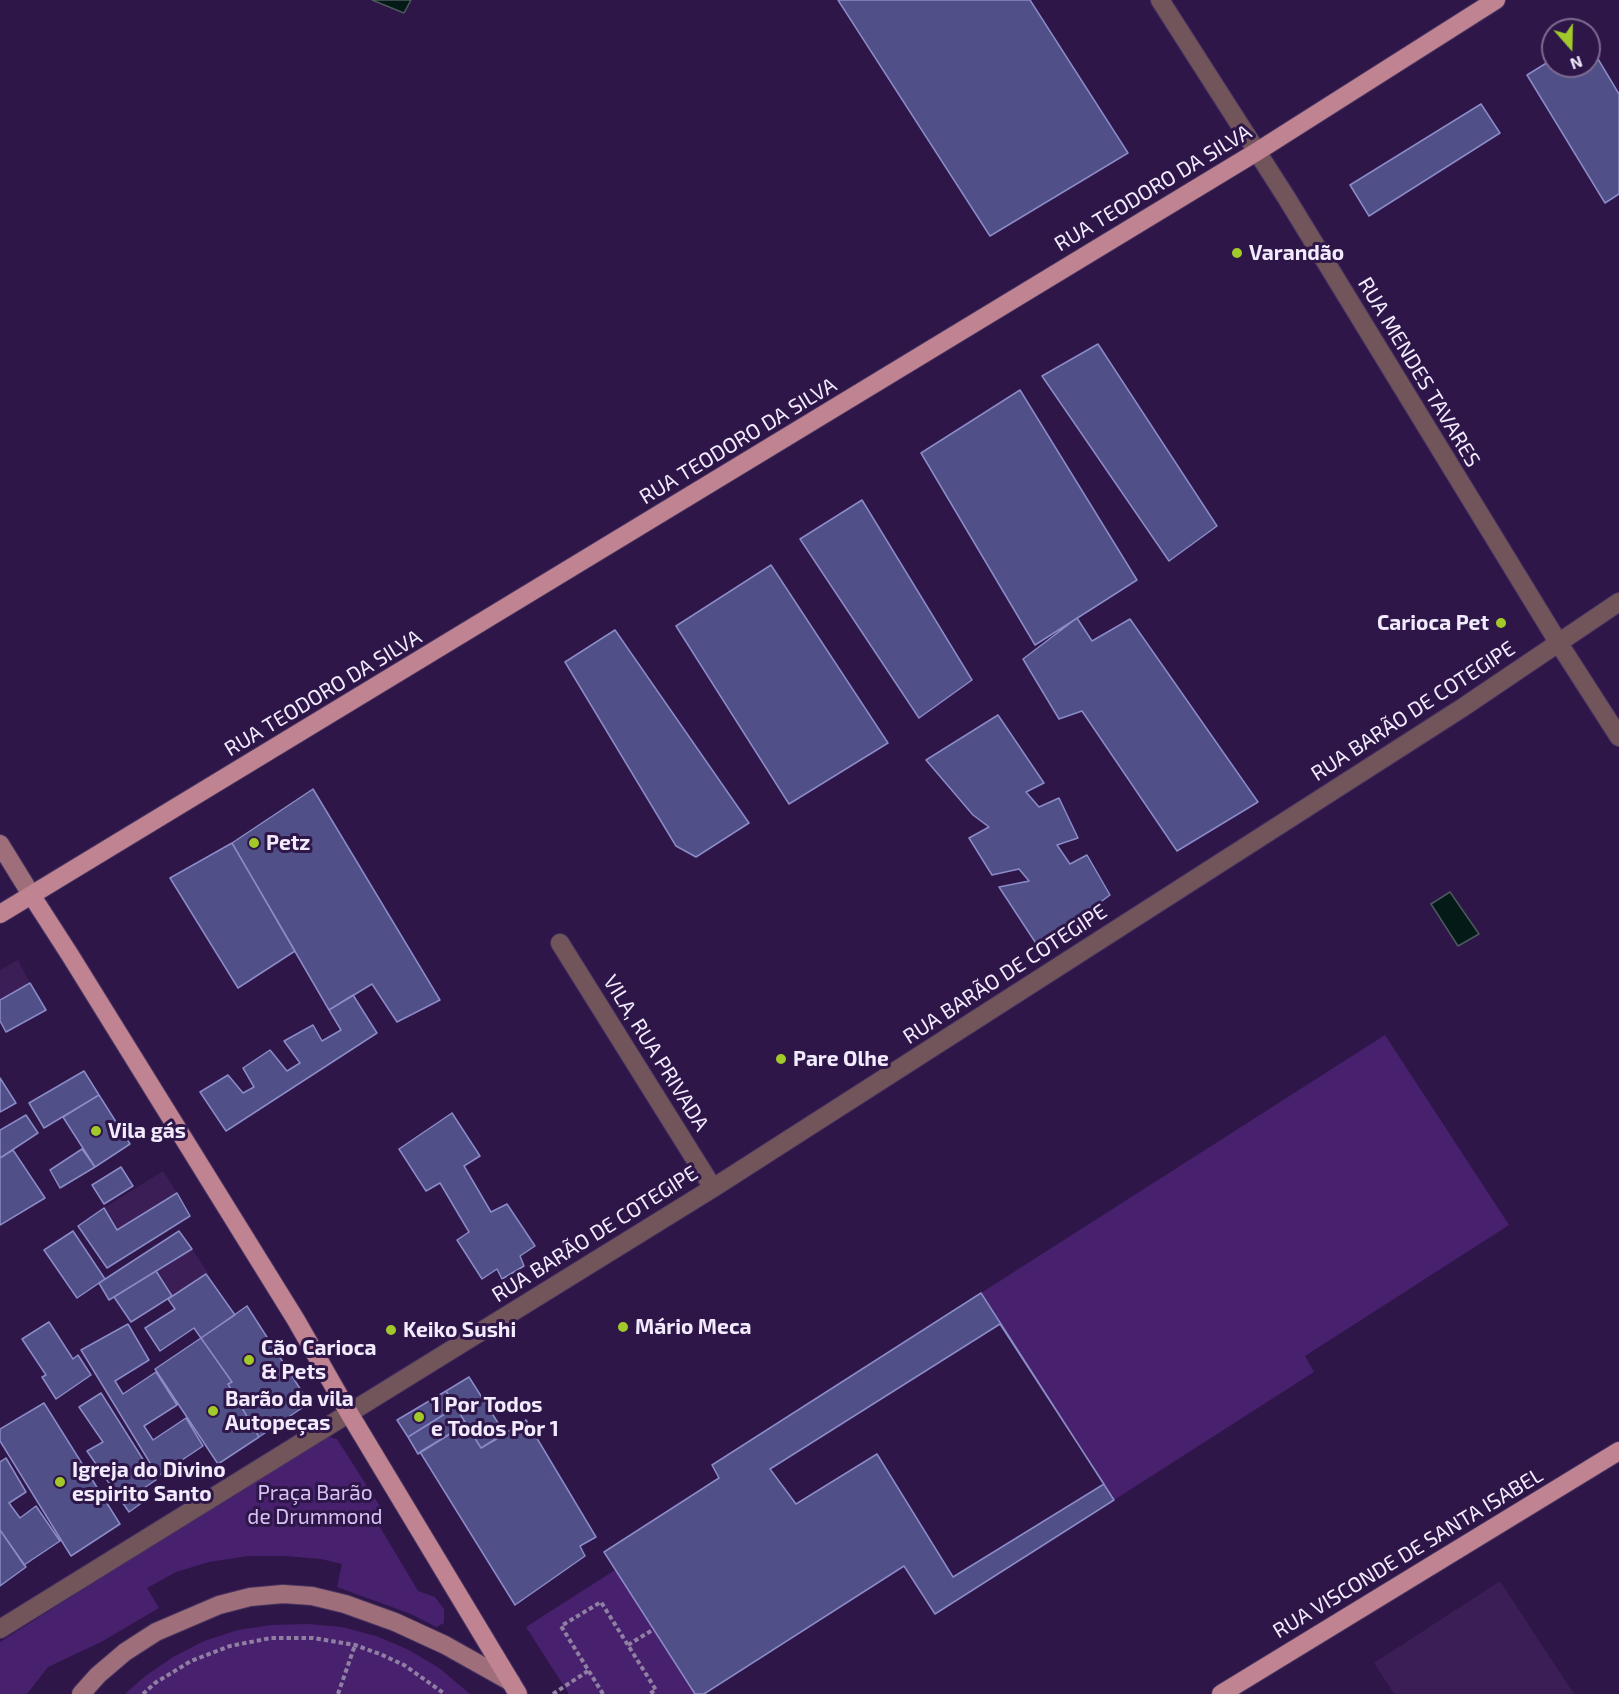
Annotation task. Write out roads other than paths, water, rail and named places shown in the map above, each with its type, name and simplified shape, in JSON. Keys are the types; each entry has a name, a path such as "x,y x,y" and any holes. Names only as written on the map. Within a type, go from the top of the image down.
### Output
{"main road":[{"name":"RUA TEODORO DA SILVA","path":"0,914 1257,151 1496,0"},
{"path":"32,896 290,1310 514,1688"},
{"name":"RUA VISCONDE DE SANTA ISABEL","path":"1221,1694 1619,1451"}],"street":[{"name":"RUA MENDES TAVARES","path":"1160,0 1257,151 1558,642 1619,737"},
{"name":"RUA BARÃO DE COTEGIPE","path":"349,1413 713,1188 1462,708 1619,602"},
{"path":"0,844 32,896"},
{"name":"VILA, RUA PRIVADA","path":"560,943 713,1188"},
{"path":"0,1629 349,1413"},
{"path":"81,1694 98,1675 125,1652 156,1632 219,1605 250,1597 283,1594 312,1596 345,1604 395,1622 445,1645 514,1688"}],"place":[{"name":"Varandão","path":"1237,253"},
{"name":"Carioca Pet","path":"1501,623"},
{"name":"Petz","path":"254,843"},
{"name":"Pare Olhe","path":"781,1059"},
{"name":"Vila gás","path":"96,1131"},
{"name":"Mário Meca","path":"623,1327"},
{"name":"Keiko Sushi","path":"391,1330"},
{"name":"Cão Carioca & Pets","path":"249,1360"},
{"name":"Barão da vila Autopeças","path":"213,1411"},
{"name":"1 Por Todos e Todos Por 1","path":"419,1417"},
{"name":"Igreja do Divino espirito Santo","path":"60,1482"}],"park label":[{"name":"Praça Barão de Drummond","path":"315,1505"}]}
